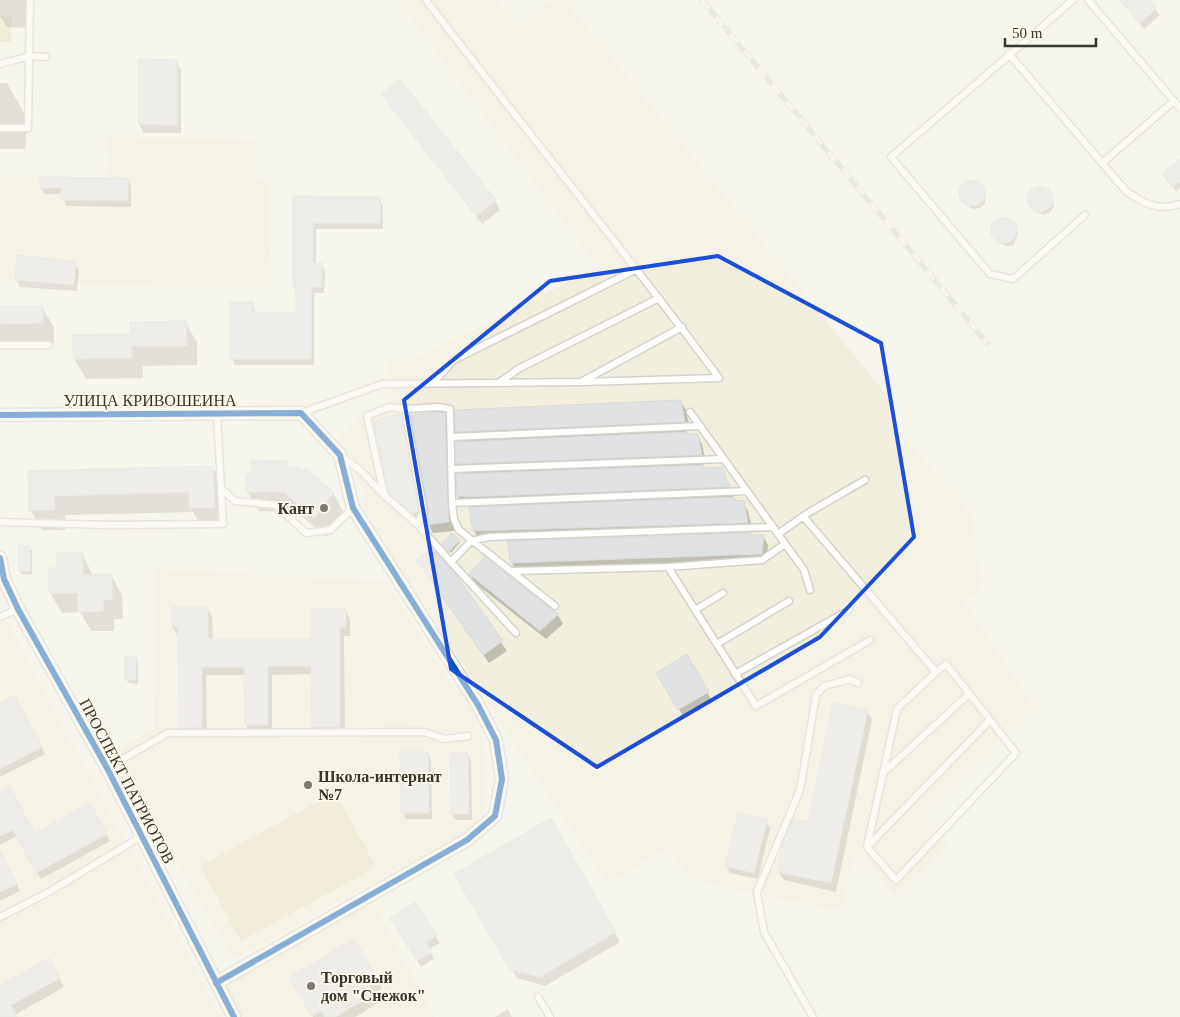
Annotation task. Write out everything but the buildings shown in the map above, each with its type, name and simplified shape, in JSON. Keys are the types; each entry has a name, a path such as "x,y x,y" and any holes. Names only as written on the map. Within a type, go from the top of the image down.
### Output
{"street":[{"name":"УЛИЦА КРИВОШЕИНА","path":"0,415 301,413"},
{"path":"216,983 466,840 495,816 502,779 496,740 478,705 353,508 340,455 301,413"},
{"name":"ПРОСПЕКТ ПАТРИОТОВ","path":"0,558 4,580 18,609 107,768 234,1017"}],"lane":[{"path":"0,128 28,128 30,0"},
{"path":"301,413 382,384 582,382 720,378 637,269 528,134 426,0"},
{"path":"1073,0 891,157 990,274 1013,279 1085,216"},
{"path":"1088,0 1180,108"},
{"path":"1009,54 1126,191 1142,202 1155,207 1169,208 1180,204"},
{"path":"0,64 30,56 46,57"},
{"path":"1102,163 1174,101"},
{"path":"433,383 454,360 637,269"},
{"path":"499,383 518,369 659,298"},
{"path":"582,382 682,327"},
{"path":"0,345 48,345"},
{"path":"384,496 367,416 389,407 405,409 438,407 450,409 452,502 454,519 459,530 555,606"},
{"path":"405,409 424,512 417,524"},
{"path":"690,412 804,570 810,590"},
{"path":"0,522 109,525 223,524 217,414"},
{"path":"451,437 700,426"},
{"path":"340,455 361,471 384,496 417,524 516,633"},
{"path":"452,469 724,459"},
{"path":"778,534 803,516 865,480"},
{"path":"221,488 235,501 276,505 306,533 330,530 353,508"},
{"path":"452,502 747,491"},
{"path":"803,516 936,672"},
{"path":"451,562 471,541 490,537 773,527"},
{"path":"513,572 668,567 762,560 785,544"},
{"path":"668,567 756,706 870,640"},
{"path":"695,610 723,593"},
{"path":"717,644 789,601"},
{"path":"0,617 18,609"},
{"path":"736,674 849,610"},
{"path":"946,664 1016,752 896,880 867,846 896,709 946,664"},
{"path":"813,1017 764,932 757,892 800,790 816,695 824,686 850,679 858,684"},
{"path":"882,774 969,694"},
{"path":"867,846 990,720"},
{"path":"107,768 168,733 424,732 444,739 468,736"},
{"path":"0,917 49,892 142,836"},
{"path":"538,996 550,1017"}],"highlighted area":[{"path":"718,256 881,343 914,537 820,637 597,767 451,669 404,400 550,281"}],"shaded area":[{"path":"398,0 495,0 517,26 522,25 552,0 564,0 889,398 889,422 971,514 981,587 964,602 1034,706 919,819 948,845 898,897 888,888 864,856 853,855 843,907 833,910 690,879 669,846 608,884 361,511 367,491 353,476 362,467 336,442 362,416 393,404 389,360 416,359 598,267"},
{"path":"0,16 12,16 11,42 0,42"},
{"path":"107,137 255,141 257,180 268,181 271,289 57,284 0,279 0,175 108,178 110,149 106,148"},
{"name":"Школа-интернат №7","path":"155,569 387,582 452,686 464,695 483,736 485,808 470,830 234,959 114,753 154,728"},
{"path":"0,609 30,667 221,1017 0,1017"},
{"path":"335,792 376,867 241,941 200,866"},
{"path":"372,901 434,1017 241,1017 224,986"}],"railway":[{"path":"702,0 987,343"}],"cycle path":[{"path":"0,415 301,413 340,455 353,508 478,705 496,740 502,779 495,816 467,840 216,983"},
{"path":"0,558 4,579 18,609 107,768 234,1017"}],"place":[{"name":"Кант","path":"324,508"},
{"name":"Школа-интернат №7","path":"308,785"},
{"name":"Торговый дом \"Снежок\"","path":"311,986"}]}
